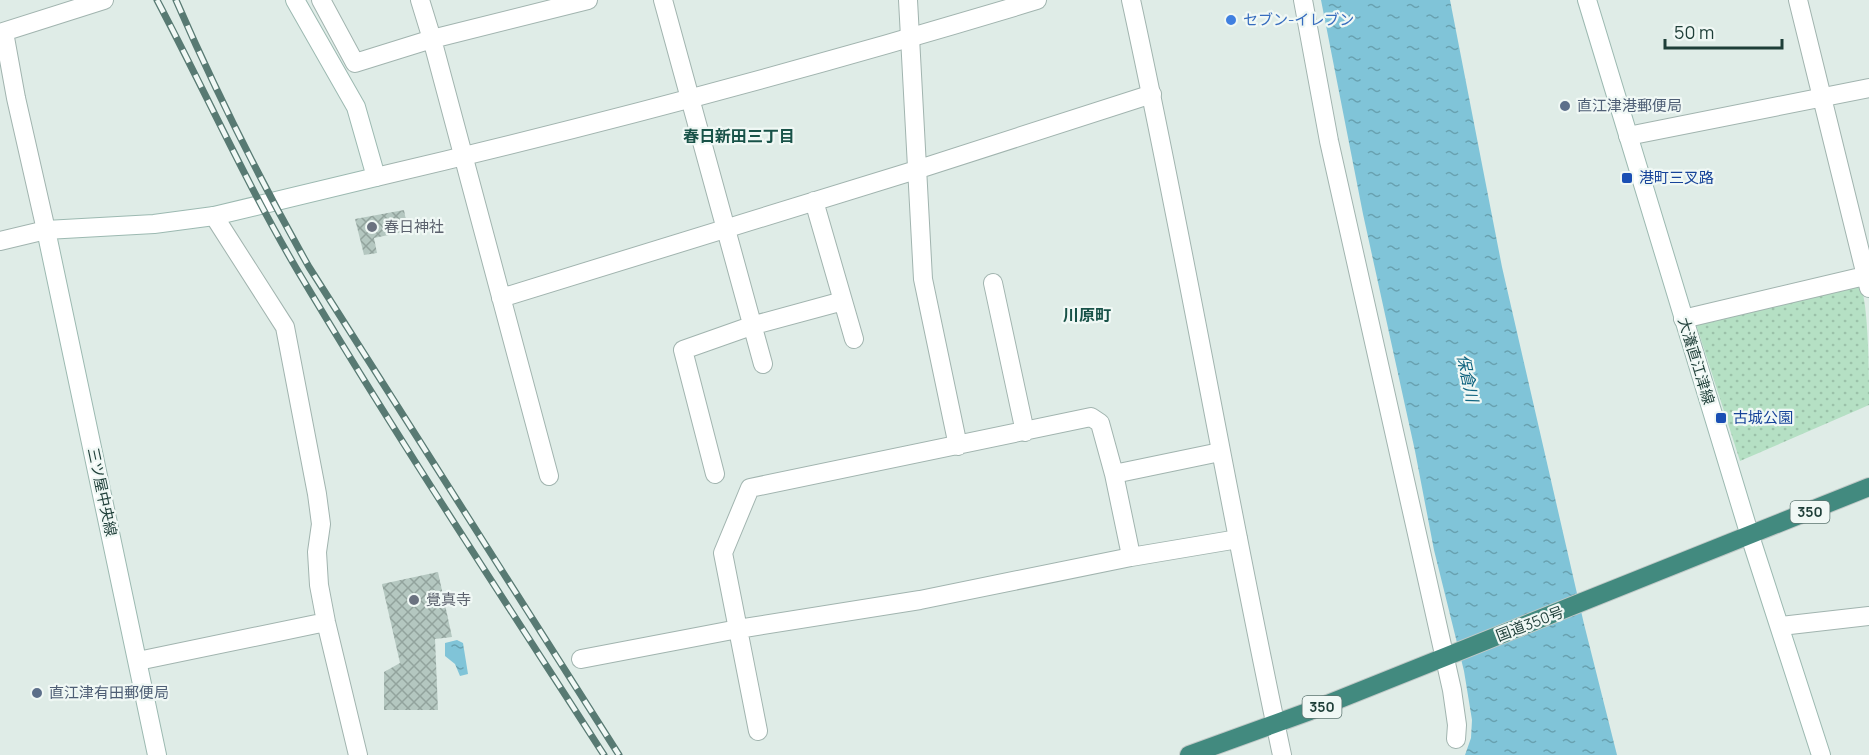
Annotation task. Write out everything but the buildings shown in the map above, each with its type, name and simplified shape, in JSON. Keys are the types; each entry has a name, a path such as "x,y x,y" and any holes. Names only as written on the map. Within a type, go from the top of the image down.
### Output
{"highway":[{"name":"国道350号","path":"1189,755 1275,724 1869,487"}],"street":[{"path":"2,32 104,0"},
{"path":"296,0 356,107 376,177"},
{"path":"321,0 355,63 432,39 588,0"},
{"path":"420,0 549,476"},
{"path":"663,0 763,364"},
{"path":"908,0 923,279 958,446"},
{"path":"0,241 46,230 154,224 214,216 691,98 910,39 1037,0"},
{"path":"1131,0 1152,94 1220,452 1282,755"},
{"path":"1303,0 1329,141 1449,655 1457,725 1456,739"},
{"name":"大瀁直江津線","path":"1587,0 1750,536 1821,755"},
{"path":"1683,319 1868,280 1798,0"},
{"name":"三ツ屋中央線","path":"2,32 158,755"},
{"path":"1628,136 1869,88"},
{"path":"501,298 916,170 1152,94"},
{"path":"814,201 854,339"},
{"path":"214,216 285,327 317,494 321,524 317,552 326,622 358,755"},
{"path":"993,283 1025,432"},
{"path":"715,474 682,350 751,326 843,301"},
{"path":"758,731 723,553 750,488 1091,417 1100,423 1114,474 1131,557"},
{"path":"1114,474 1220,452"},
{"path":"581,659 738,629 920,600 1131,557 1238,539"},
{"path":"1781,626 1869,616"},
{"path":"138,661 326,622"}],"green space":[{"path":"1859,284 1867,322 1869,405 1740,461 1696,324"}],"water":[{"name":"保倉川","path":"1321,0 1450,0 1502,267 1584,624 1617,755 1465,755 1471,738 1472,720 1464,671 1434,550 1415,451 1363,214"},
{"path":"457,640 463,643 468,674 460,676 455,664 445,656 445,643"}],"railway":[{"path":"157,0 244,172 299,273 411,455 604,755"},
{"path":"176,0 239,135 309,267 619,755"}],"place":[{"name":"セブン-イレブン","path":"1231,20"},
{"name":"直江津港郵便局","path":"1565,106"},
{"name":"港町三叉路","path":"1627,178"},
{"name":"春日神社","path":"372,227"},
{"name":"古城公園","path":"1721,418"},
{"name":"覺真寺","path":"414,600"},
{"name":"直江津有田郵便局","path":"37,693"}],"district":[{"name":"春日新田三丁目","path":"739,136"},
{"name":"川原町","path":"1087,315"}]}
